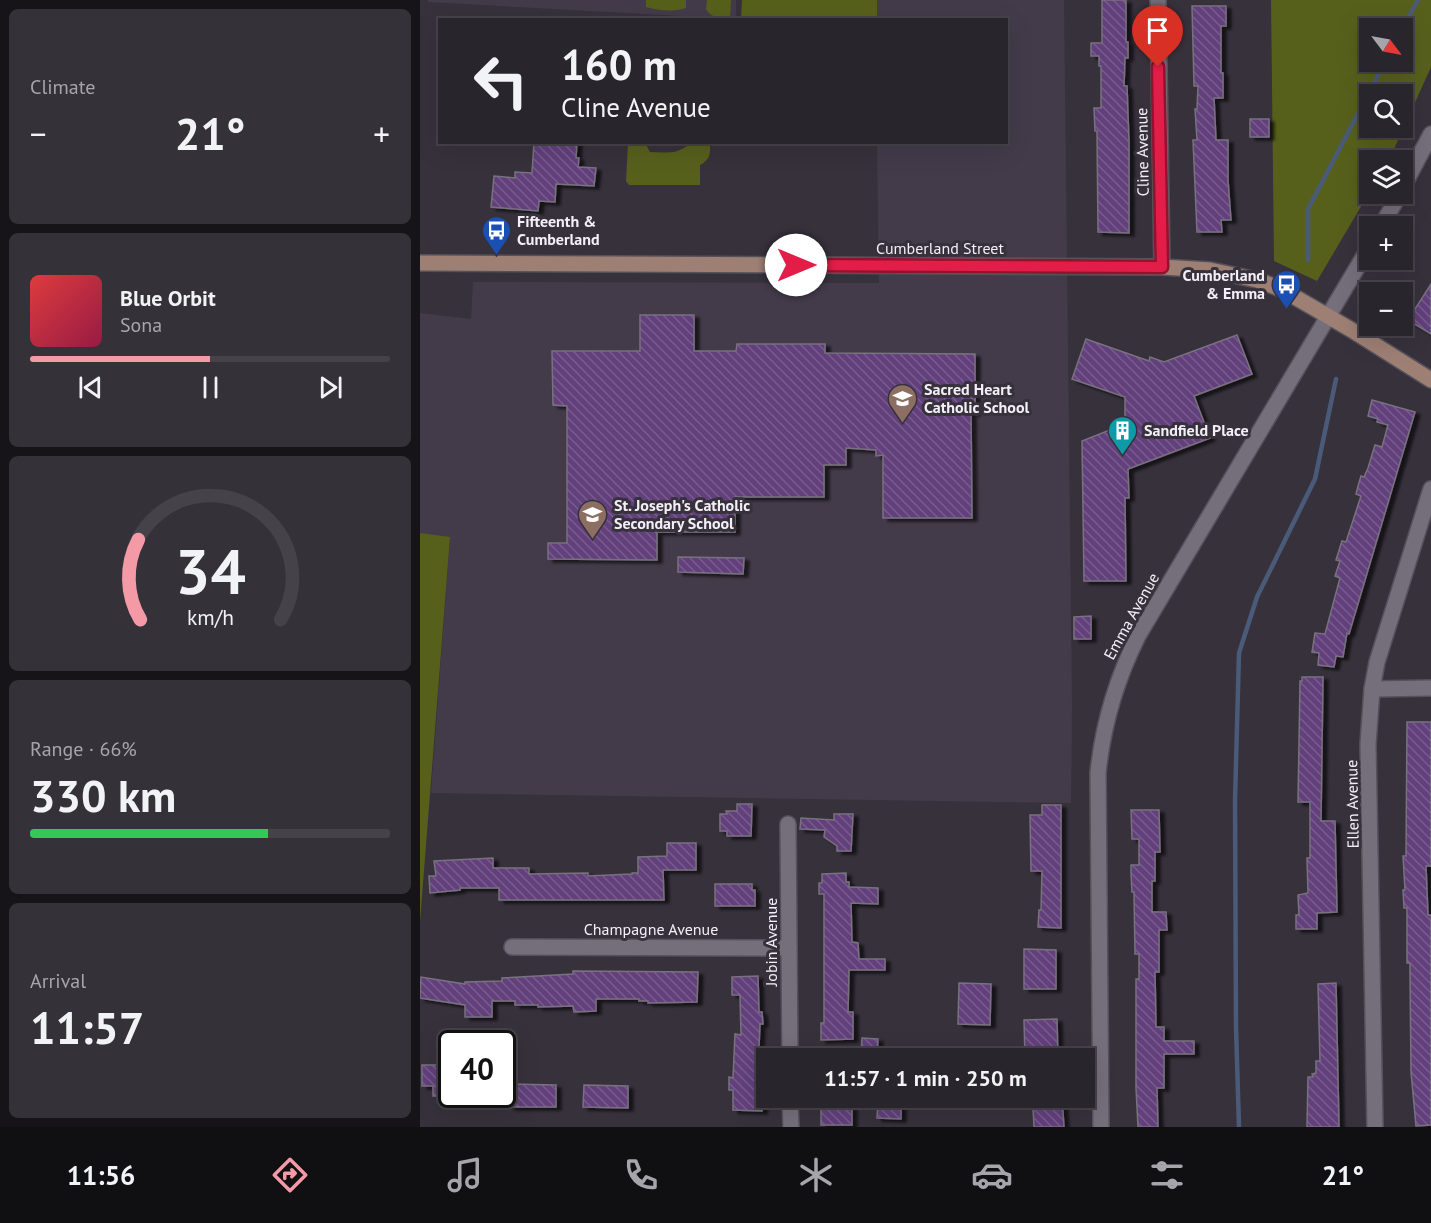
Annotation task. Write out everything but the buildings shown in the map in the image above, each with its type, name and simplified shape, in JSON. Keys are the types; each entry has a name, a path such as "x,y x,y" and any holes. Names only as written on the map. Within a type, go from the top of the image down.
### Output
{"street":[{"name":"Cline Avenue","path":"1158,0 1162,267"},
{"path":"1413,168 1431,134"},
{"name":"Cumberland Street","path":"420,263 1162,267 1210,270 1257,280 1281,289 1329,316 1431,380"},
{"name":"Emma Avenue","path":"1101,1127 1098,773 1108,709 1122,669 1138,636 1359,265"},
{"name":"Ellen Avenue","path":"1375,1127 1368,744 1372,689 1377,662 1431,489"},
{"path":"1372,689 1431,688"},
{"name":"Jobin Avenue","path":"788,824 790,1048"},
{"name":"Champagne Avenue","path":"512,947 789,948"},
{"path":"790,1108 790,1127"}],"shaded area":[{"path":"428,0 736,0 736,18 718,18 428,2"},
{"path":"877,0 1064,0 1072,707 1071,803 431,793 450,538 420,533 420,313 471,319 473,282 879,283 877,144 1008,144 1008,18 877,18"}],"green space":[{"path":"646,0 686,0 686,8 671,10 646,7"},
{"path":"707,0 731,0 730,18 716,17 711,14 706,9"},
{"path":"742,0 877,0 877,18 741,18"},
{"path":"1271,0 1431,0 1431,67 1413,107 1413,84 1359,84 1359,138 1399,138 1394,150 1359,150 1359,204 1362,204 1317,281 1274,261"},
{"path":"628,144 646,144 650,152 674,152 692,144 710,146 708,157 700,165 700,185 629,185 626,181"},
{"path":"420,533 450,537 420,922"}],"waterway":[{"path":"1408,18 1418,0"},
{"path":"1308,260 1308,209 1380,72"},
{"path":"1239,1127 1235,800 1239,653 1257,597 1315,479 1336,379"}],"place":[{"name":"Fifteenth & Cumberland","path":"496,256"},
{"name":"Cumberland & Emma","path":"1286,310"},
{"name":"Sacred Heart Catholic School","path":"903,424"},
{"name":"Sandfield Place","path":"1123,456"},
{"name":"St. Joseph's Catholic Secondary School","path":"593,540"}],"route":[{"path":"796,265 1162,267 1158,67"}]}
